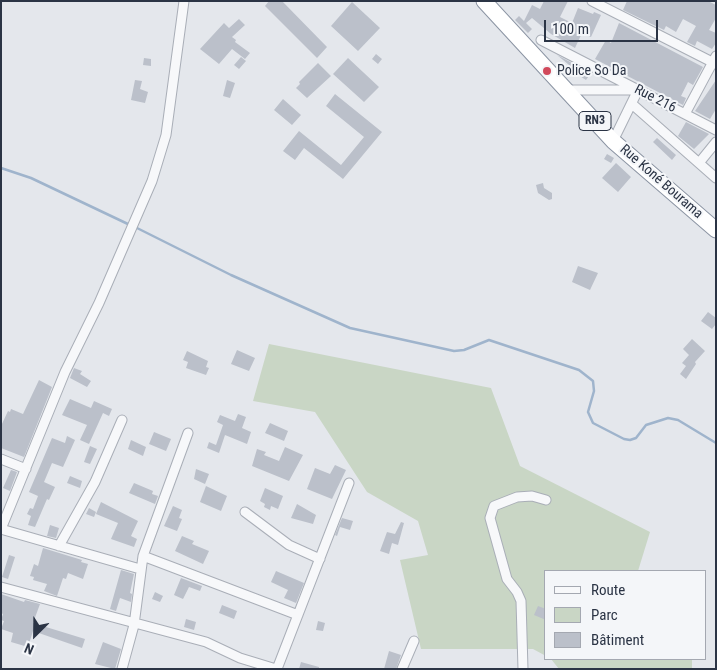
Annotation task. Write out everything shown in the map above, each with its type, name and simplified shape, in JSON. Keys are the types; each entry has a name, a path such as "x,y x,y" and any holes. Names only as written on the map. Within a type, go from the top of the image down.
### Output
{"highway":[{"name":"Rue Koné Bourama","path":"485,2 614,141 716,230"}],"street":[{"path":"140,570 59,546 2,524 65,372 152,180 166,135 184,1"},
{"path":"592,1 715,61 685,114"},
{"name":"Rue 216","path":"541,40 716,130"},
{"path":"568,90 638,90 614,141"},
{"path":"632,104 716,178"},
{"path":"699,163 716,142"},
{"path":"59,546 95,482 122,420"},
{"path":"122,669 134,625 143,556 188,433"},
{"path":"1,459 26,469"},
{"path":"1,587 134,625 206,642 240,658 277,669 349,483"},
{"path":"522,669 521,601 517,592 507,580 490,518 494,506 517,497 532,496 546,500"},
{"path":"245,512 289,545 320,559"},
{"path":"143,556 298,615"},
{"path":"402,669 414,641"}],"green space":[{"path":"269,344 491,388 520,466 650,532 638,570 544,570 544,655 533,649 421,649 400,560 428,555 418,521 367,492 315,412 253,401"},
{"path":"552,660 692,660 692,669 559,669"}],"building":[{"path":"269,1 282,1 327,47 317,58 265,6"},
{"path":"544,1 568,1 560,17 572,23 578,8 601,15 591,37 582,33 575,48 551,34 532,18 526,23 532,29 528,33 515,20 519,16 524,21 532,5 540,9"},
{"path":"627,1 708,1 716,5 716,18 709,30 716,33 716,43 712,49 697,41 695,46 687,42 696,26 683,19 676,32 666,26 664,30 623,10"},
{"path":"352,2 380,28 358,51 331,26"},
{"path":"239,19 245,25 232,37 236,40 235,42 250,53 245,59 232,49 219,64 200,49 224,23 229,28"},
{"path":"619,23 703,67 693,85 688,82 681,96 686,98 683,105 595,59 606,40 611,43"},
{"path":"376,54 382,59 378,64 372,59"},
{"path":"557,55 591,73 586,80 572,71 574,69"},
{"path":"241,57 246,61 239,69 234,65"},
{"path":"144,58 151,59 151,66 143,65"},
{"path":"348,58 379,87 364,102 333,74"},
{"path":"318,63 331,76 307,98 296,88 300,84 299,82"},
{"path":"135,80 142,81 140,89 148,92 145,103 131,100"},
{"path":"227,80 235,83 230,98 223,96"},
{"path":"716,80 716,109 710,119 695,111"},
{"path":"335,94 382,132 343,179 304,148 295,160 283,151 299,131 341,165 364,137 326,106"},
{"path":"283,99 301,115 292,125 274,110"},
{"path":"686,122 709,134 694,149 678,136"},
{"path":"657,138 676,155 672,160 653,142"},
{"path":"607,154 614,158 611,163 604,159"},
{"path":"616,163 631,177 618,192 602,178"},
{"path":"543,183 544,188 552,193 552,199 549,200 538,193 536,185"},
{"path":"578,266 598,273 590,290 572,282"},
{"path":"708,312 716,318 716,324 712,329 701,321"},
{"path":"692,339 705,351 695,362 696,364 686,379 680,374 686,366 682,363 689,355 683,349"},
{"path":"237,350 255,358 249,371 231,364"},
{"path":"187,351 208,361 206,367 209,368 206,375 186,368 188,362 183,360"},
{"path":"74,368 82,371 80,374 91,381 87,387 70,378"},
{"path":"39,380 52,387 24,457 1,448 1,426 8,411 10,412 11,409 23,414"},
{"path":"70,399 91,408 94,401 112,409 109,416 103,413 89,444 80,440 87,425 62,415"},
{"path":"238,414 246,417 242,428 251,432 247,444 225,435 219,453 207,448 209,442 216,445 223,425 217,422 220,415 235,421"},
{"path":"270,423 288,431 284,441 265,433"},
{"path":"154,432 171,439 166,451 149,444"},
{"path":"67,436 75,440 63,467 52,463 44,482 55,487 49,500 47,499 35,527 28,525 31,516 27,514 30,508 33,509 38,496 29,492 52,438 65,443"},
{"path":"131,440 146,447 143,456 128,449"},
{"path":"90,446 97,449 90,464 84,462"},
{"path":"285,447 303,455 289,481 252,466 257,449 266,452 264,455 279,461"},
{"path":"335,465 346,470 332,499 307,489 315,468 330,474"},
{"path":"196,469 209,474 205,484 194,479"},
{"path":"11,470 17,472 10,491 3,488"},
{"path":"70,476 82,481 80,488 67,483"},
{"path":"134,483 153,491 152,494 158,496 155,504 129,493"},
{"path":"206,486 227,496 221,511 200,502"},
{"path":"265,488 283,496 278,509 271,506 270,510 264,507 265,504 260,501"},
{"path":"101,502 138,521 131,536 137,539 134,547 111,539 118,523 96,514"},
{"path":"297,504 316,515 313,524 291,518"},
{"path":"173,506 182,510 179,518 182,519 177,531 164,526"},
{"path":"89,508 96,512 94,517 86,514"},
{"path":"342,518 353,521 350,530 340,527 337,536 335,535"},
{"path":"401,522 404,523 398,545 392,543 389,554 380,551 387,532 395,534"},
{"path":"50,525 59,528 56,538 47,536"},
{"path":"182,536 194,541 192,544 209,551 203,564 175,551"},
{"path":"43,548 82,560 81,562 88,564 83,579 68,573 66,579 63,578 57,596 44,591 47,584 33,580 34,577 30,576 34,564 38,566"},
{"path":"9,555 15,557 8,579 2,577"},
{"path":"121,570 134,574 130,593 132,594 131,602 120,598 116,611 110,609"},
{"path":"276,571 304,583 296,603 284,598 288,590 271,582"},
{"path":"181,578 202,586 200,591 189,587 183,599 174,595"},
{"path":"155,592 163,596 160,602 152,599"},
{"path":"1,594 24,602 25,600 40,604 33,623 85,639 82,648 33,631 28,647 11,642 13,633 1,629 4,621 1,620 3,614 1,613"},
{"path":"222,605 237,611 234,619 219,613"},
{"path":"538,606 544,608 544,619 534,615"},
{"path":"186,619 196,622 194,630 184,627"},
{"path":"318,621 325,623 323,631 316,630"},
{"path":"103,642 121,649 115,669 95,664"},
{"path":"389,651 401,655 396,669 384,669"},
{"path":"301,662 319,667 319,669 299,669"}],"waterway":[{"path":"1,168 31,178 130,225"},
{"path":"135,227 231,275 350,328 454,351 464,350 489,340 579,370 593,381 594,391 588,412 593,423 624,439 636,438 646,425 668,418 678,420 716,443"}],"place":[{"name":"Police So Da","path":"547,71"}]}
